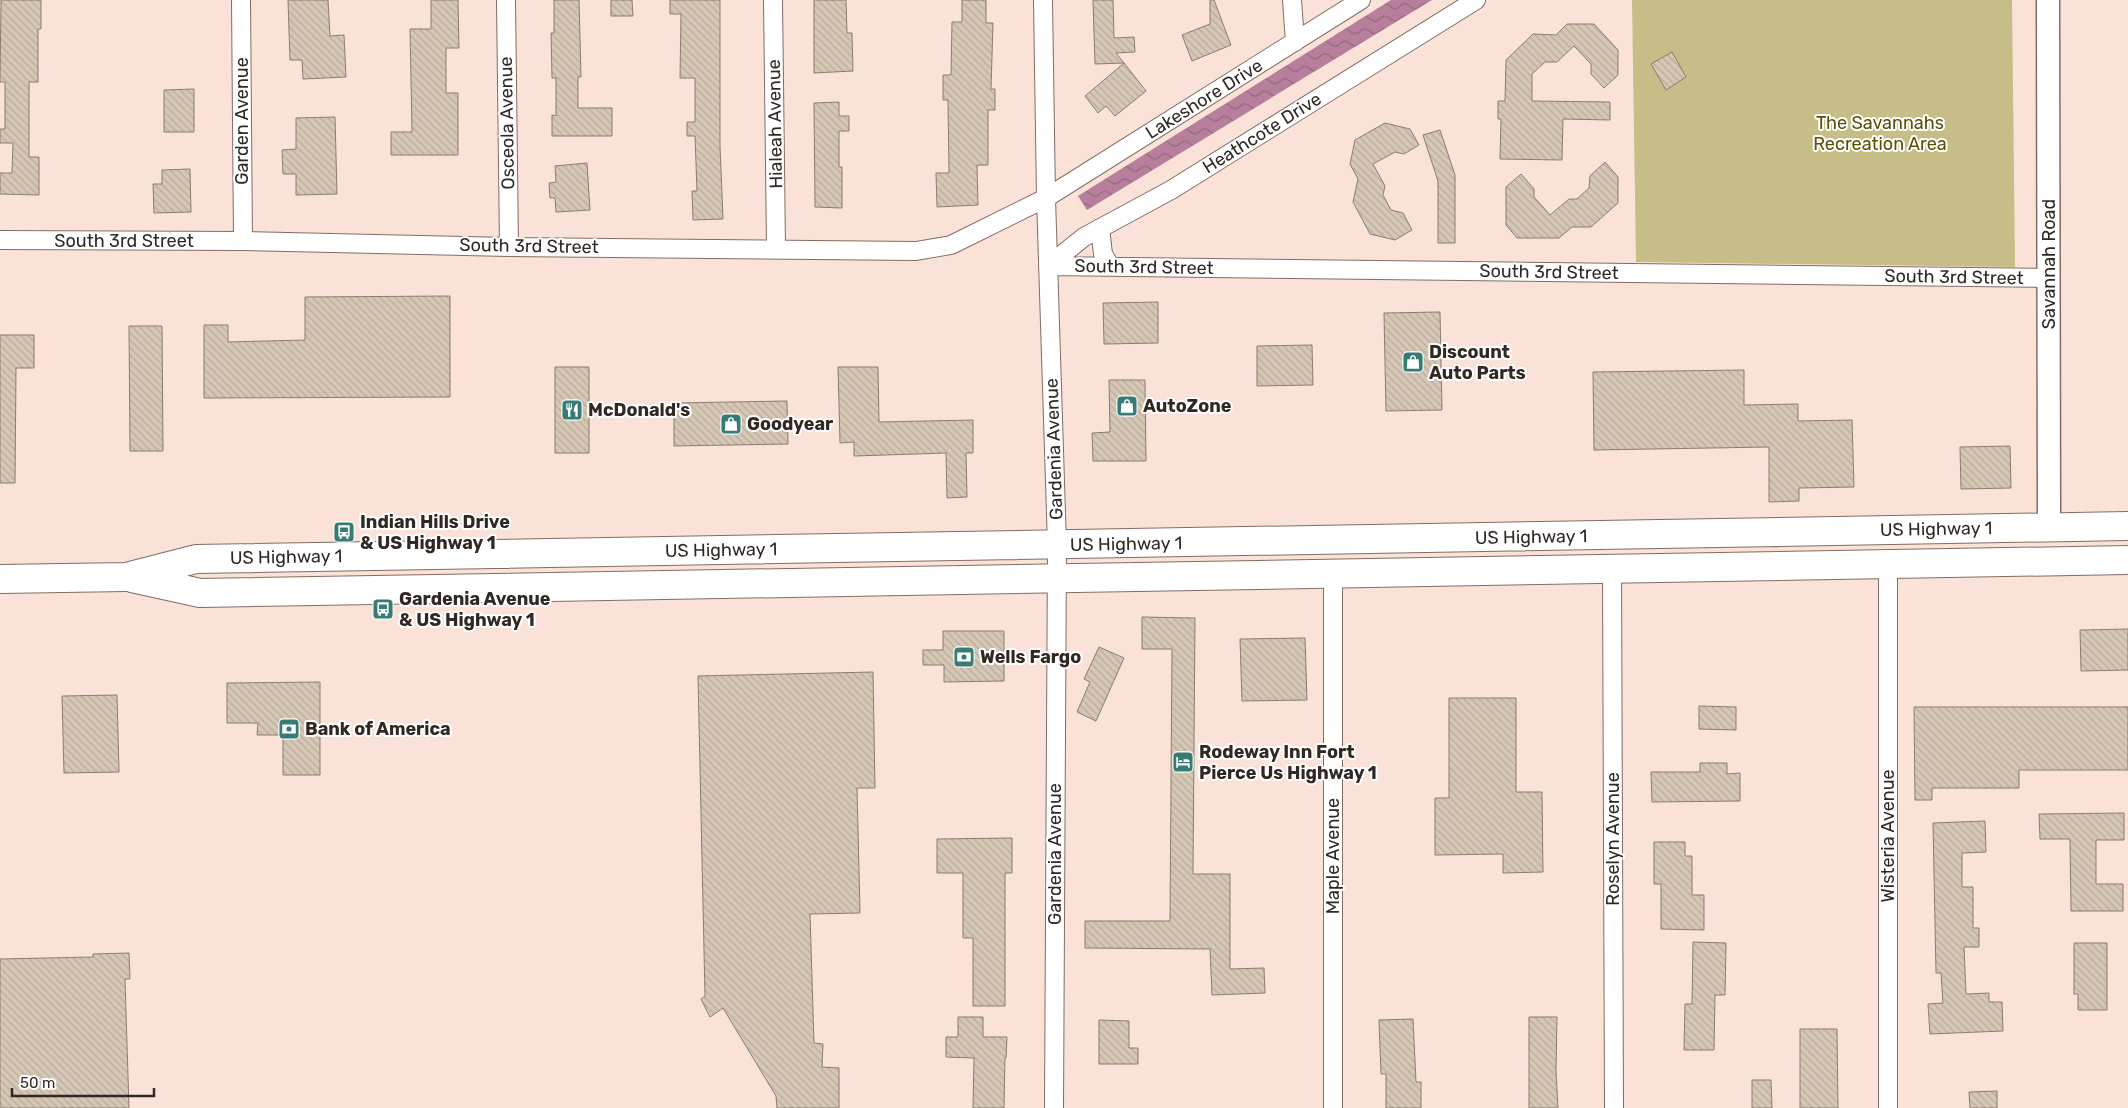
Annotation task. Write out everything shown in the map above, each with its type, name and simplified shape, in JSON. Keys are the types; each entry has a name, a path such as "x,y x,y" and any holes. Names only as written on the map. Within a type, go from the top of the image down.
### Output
{"main road":[{"name":"US Highway 1","path":"0,579 126,577 196,559 2128,526"},
{"path":"1995,562 2034,544 2049,527"},
{"path":"652,585 657,575 666,566 702,551"},
{"path":"560,587 606,569 623,552"},
{"name":"US Highway 1","path":"126,577 200,594 2128,560"}],"street":[{"name":"Garden Avenue","path":"242,0 244,241"},
{"name":"Osceola Avenue","path":"506,0 509,247"},
{"name":"Hialeah Avenue","path":"773,0 776,248"},
{"name":"Gardenia Avenue","path":"1042,0 1057,545 1054,1108"},
{"path":"1292,0 1295,42"},
{"name":"Lakeshore Drive","path":"1046,198 1361,0"},
{"name":"Heathcote Drive","path":"1048,266 1084,237 1171,190 1476,0"},
{"name":"Savannah Road","path":"2048,0 2049,527"},
{"name":"South 3rd Street","path":"0,240 244,241 509,247 776,248 916,251 951,245 1046,198"},
{"path":"1100,228 1103,254 1110,266"},
{"name":"South 3rd Street","path":"1048,266 2049,278"},
{"name":"Wisteria Avenue","path":"1888,564 1888,1108"},
{"name":"Roselyn Avenue","path":"1612,569 1614,1108"},
{"name":"Maple Avenue","path":"1333,574 1333,1108"}],"green space":[{"name":"The Savannahs Recreation Area","path":"1632,0 2012,0 2015,267 1636,262"}],"water":[{"path":"1391,0 1432,0 1087,210 1078,196"}],"building":[{"path":"1,0 41,0 41,29 38,29 38,82 29,82 29,157 39,157 39,195 0,194 0,173 12,173 13,143 0,143 0,129 5,129 5,82 0,82"},
{"path":"288,0 328,0 330,36 344,35 346,77 303,79 302,60 290,60"},
{"path":"431,0 458,0 459,48 446,48 446,93 458,93 458,155 391,155 391,132 412,132 410,29 431,29"},
{"path":"554,0 579,0 581,77 578,77 578,108 612,108 612,136 552,136 552,115 556,116 556,78 552,78 551,33 554,33"},
{"path":"611,0 632,0 633,16 611,16"},
{"path":"670,0 720,0 720,146 723,219 693,220 692,191 697,191 695,136 687,136 687,122 695,122 695,78 680,78 681,14 670,14"},
{"path":"814,0 846,0 847,33 852,33 853,71 814,73"},
{"path":"962,0 986,0 986,23 993,23 991,89 995,89 995,110 988,110 988,165 977,165 978,205 937,207 936,173 949,173 948,100 943,100 943,75 951,75 952,22 962,22"},
{"path":"1093,0 1113,0 1114,38 1134,37 1135,52 1116,53 1124,63 1095,64"},
{"path":"1210,0 1214,0 1231,45 1192,61 1182,35 1210,24"},
{"path":"1567,24 1594,24 1618,50 1618,75 1604,88 1591,74 1591,64 1574,46 1557,62 1545,62 1532,74 1532,101 1610,102 1610,120 1563,119 1562,160 1500,159 1501,119 1498,119 1498,101 1505,101 1506,60 1533,34 1556,35"},
{"path":"1672,52 1686,77 1666,90 1651,64"},
{"path":"1124,63 1146,91 1115,116 1106,106 1098,113 1085,96"},
{"path":"194,89 194,132 164,132 164,90"},
{"path":"839,102 839,116 849,116 849,131 839,131 839,167 842,167 842,208 815,207 814,103"},
{"path":"335,117 337,194 296,195 296,174 283,174 282,150 296,149 296,118"},
{"path":"1385,123 1410,129 1419,145 1404,154 1395,152 1373,164 1385,186 1383,195 1391,210 1403,213 1412,230 1395,240 1370,234 1353,202 1358,179 1350,164 1355,140"},
{"path":"1440,130 1455,175 1455,243 1438,243 1438,181 1423,135"},
{"path":"1605,162 1618,177 1618,203 1591,227 1572,227 1559,238 1517,238 1506,225 1506,187 1521,174 1534,189 1534,197 1550,215 1569,199 1577,199 1589,188 1590,176"},
{"path":"587,163 590,210 556,212 555,198 550,198 549,183 556,182 555,166"},
{"path":"190,169 191,212 154,213 153,184 162,184 162,170"},
{"path":"450,296 450,397 204,398 204,325 228,325 228,342 305,340 305,297"},
{"path":"1158,302 1158,343 1104,344 1103,303"},
{"name":"Discount Auto Parts","path":"1440,312 1442,410 1386,411 1384,313"},
{"path":"129,326 162,326 163,451 130,451"},
{"path":"0,335 34,335 34,368 16,368 15,483 0,483"},
{"path":"1312,345 1313,385 1257,386 1257,346"},
{"name":"McDonald's","path":"555,367 589,367 589,453 555,453"},
{"path":"838,367 878,367 879,422 973,420 973,453 966,453 967,497 947,498 946,453 854,456 854,442 840,443"},
{"path":"1744,370 1744,405 1798,404 1798,421 1852,420 1854,487 1799,488 1799,501 1769,502 1769,447 1594,450 1593,372"},
{"name":"AutoZone","path":"1109,380 1145,380 1146,461 1093,461 1092,433 1110,432"},
{"name":"Goodyear","path":"787,401 788,444 674,446 674,403"},
{"path":"2010,446 2011,488 1961,489 1960,447"},
{"name":"Rodeway Inn Fort Pierce Us Highway 1","path":"1142,617 1195,618 1193,874 1230,874 1230,969 1264,968 1265,993 1212,995 1210,949 1085,948 1085,921 1170,921 1172,649 1142,649"},
{"path":"2128,629 2128,670 2081,671 2080,630"},
{"name":"Wells Fargo","path":"943,631 1004,631 1004,681 944,682 944,665 923,665 923,650 943,650"},
{"path":"1305,638 1307,700 1242,701 1240,639"},
{"path":"1099,647 1124,658 1096,721 1077,712 1090,682 1084,679"},
{"path":"873,672 875,788 857,788 860,913 810,914 814,1043 823,1044 822,1067 839,1068 839,1108 777,1108 776,1096 723,1008 710,1017 701,999 705,996 698,676"},
{"name":"Bank of America","path":"320,682 320,775 283,775 283,735 257,735 258,723 227,723 227,683"},
{"path":"117,695 119,772 64,773 62,696"},
{"path":"1449,698 1516,698 1516,792 1542,792 1543,872 1503,873 1503,854 1435,855 1435,798 1449,798"},
{"path":"1699,706 1736,707 1736,730 1699,729"},
{"path":"1914,707 2128,707 2128,770 2019,770 2019,788 1932,788 1932,800 1915,800"},
{"path":"1700,763 1727,763 1727,774 1740,773 1740,801 1652,802 1651,772 1700,772"},
{"path":"2124,813 2124,840 2096,840 2096,884 2123,884 2123,911 2071,911 2070,839 2040,839 2039,814"},
{"path":"1985,821 1986,852 1962,853 1962,887 1973,887 1973,928 1979,928 1979,947 1964,947 1966,994 1989,993 1989,1002 2002,1002 2003,1031 1930,1034 1928,1004 1943,1003 1941,973 1936,973 1933,823"},
{"path":"1012,838 1012,873 1005,873 1005,1006 973,1006 973,938 963,938 963,873 937,873 937,839"},
{"path":"1654,842 1685,842 1685,856 1692,856 1692,895 1704,895 1704,930 1661,929 1661,884 1654,884"},
{"path":"1693,942 1726,943 1725,995 1715,995 1714,1050 1684,1050 1685,1004 1692,1004"},
{"path":"2074,943 2107,943 2107,1010 2078,1010 2078,994 2074,994"},
{"path":"129,953 130,979 125,979 129,1108 0,1108 0,959 93,957 93,954"},
{"path":"958,1017 983,1017 983,1037 1007,1037 1004,1108 973,1108 974,1058 946,1057 946,1037 958,1037"},
{"path":"1529,1017 1557,1017 1556,1071 1558,1108 1529,1108"},
{"path":"1413,1019 1416,1082 1421,1082 1421,1108 1386,1108 1386,1074 1381,1074 1379,1020"},
{"path":"1099,1020 1129,1021 1129,1048 1138,1048 1138,1064 1099,1064"},
{"path":"1800,1029 1837,1029 1838,1108 1800,1108"},
{"path":"1752,1080 1771,1080 1772,1108 1752,1108"},
{"path":"1997,1091 1997,1108 1970,1108 1969,1092"}],"place":[{"name":"Discount Auto Parts","path":"1413,362"},
{"name":"AutoZone","path":"1127,406"},
{"name":"McDonald's","path":"572,410"},
{"name":"Goodyear","path":"731,424"},
{"name":"Indian Hills Drive & US Highway 1","path":"344,532"},
{"name":"Gardenia Avenue & US Highway 1","path":"383,609"},
{"name":"Wells Fargo","path":"964,657"},
{"name":"Bank of America","path":"289,729"},
{"name":"Rodeway Inn Fort Pierce Us Highway 1","path":"1183,762"}]}
